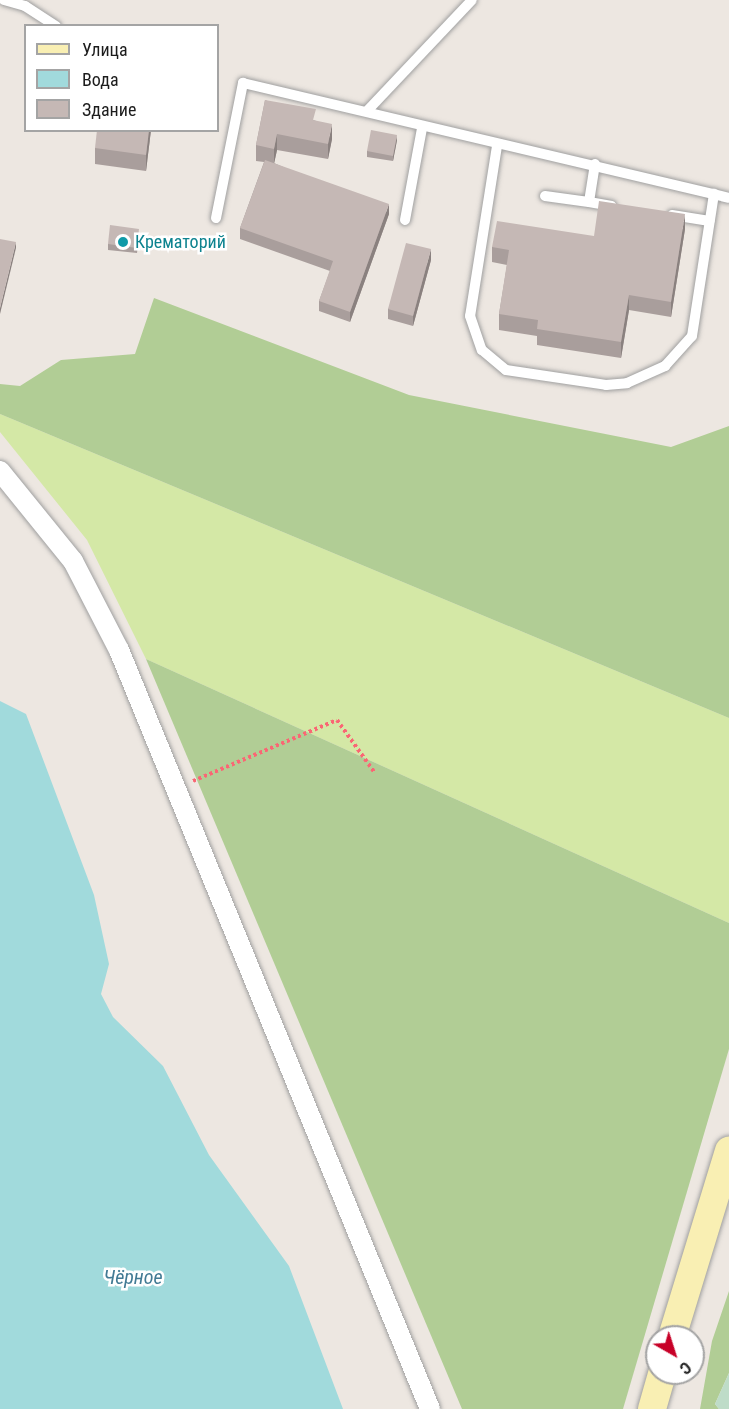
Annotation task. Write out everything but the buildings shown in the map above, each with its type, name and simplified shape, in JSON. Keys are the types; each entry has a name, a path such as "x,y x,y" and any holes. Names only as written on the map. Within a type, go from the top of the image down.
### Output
{"street":[{"path":"0,471 73,561 178,787 430,1409"},
{"path":"676,1325 729,1150"},
{"path":"652,1409 659,1385"}],"lane":[{"path":"4,0 25,6 53,24"},
{"path":"368,110 472,0"},
{"path":"216,218 243,84 368,110 422,128 497,146 595,164 729,198"},
{"path":"405,220 422,128"},
{"path":"497,146 470,316 482,350 506,370 606,385 627,383 665,366 692,336 714,194"},
{"path":"589,202 595,164"},
{"path":"545,195 622,207"},
{"path":"655,213 710,221"}],"path":[{"path":"178,787 337,720 375,773"}],"green space":[{"path":"154,298 409,395 671,447 729,426 729,718 0,414 0,384 20,386 61,360 135,354"},
{"path":"0,414 729,718 729,923 146,659 87,540 0,432"},
{"path":"146,659 729,923 729,1049 648,1325 645,1325 645,1334 623,1409 462,1409"},
{"path":"729,1291 729,1373 715,1404 719,1409 700,1409 705,1385 712,1341"},
{"path":"729,1373 729,1409 719,1409 715,1404"}],"water":[{"name":"Чёрное","path":"0,701 26,714 94,895 109,964 101,994 113,1017 163,1066 209,1155 289,1266 343,1409 0,1409"}],"place":[{"name":"Крематорий","path":"123,242"}]}
